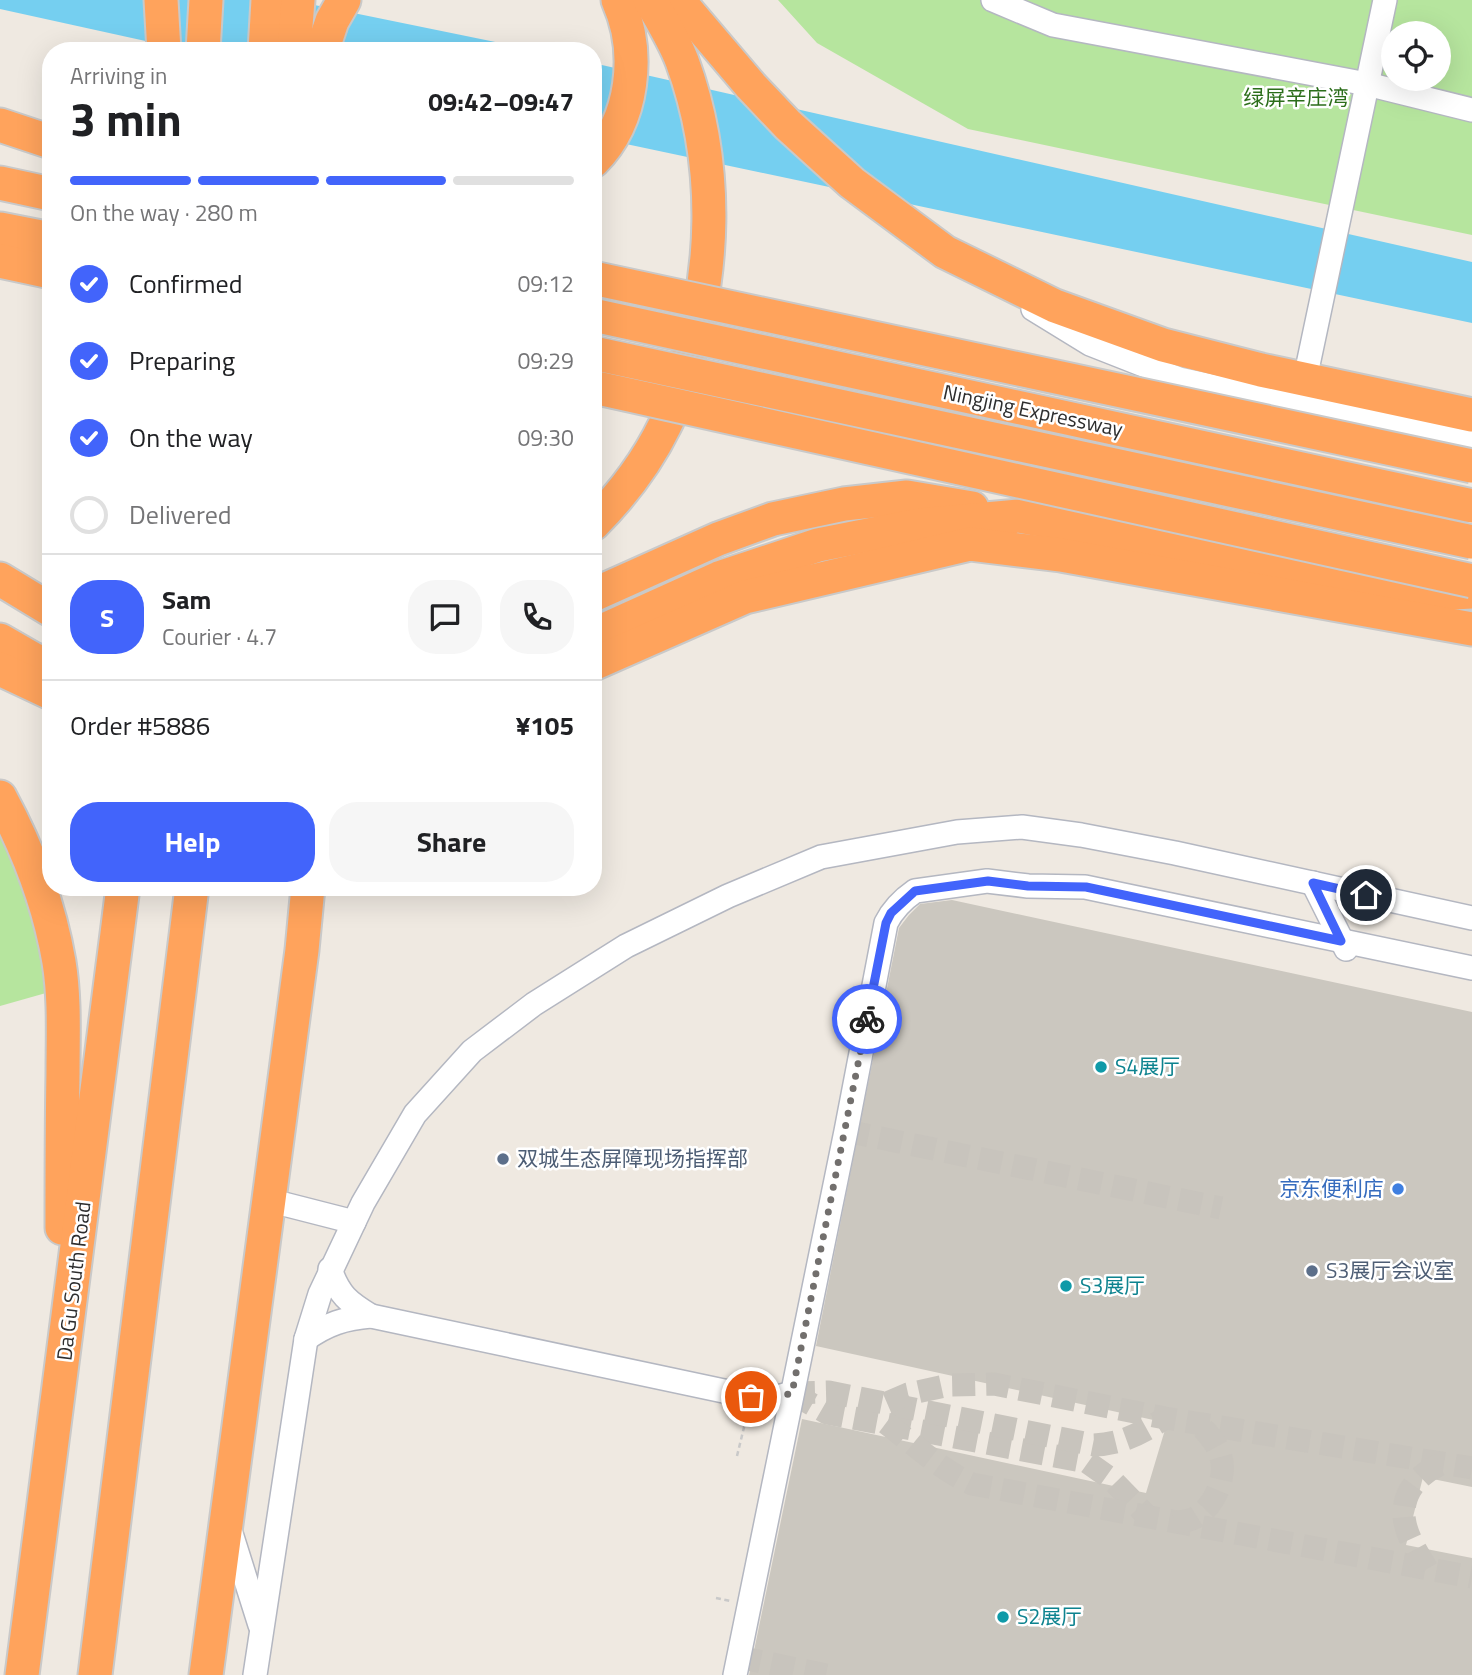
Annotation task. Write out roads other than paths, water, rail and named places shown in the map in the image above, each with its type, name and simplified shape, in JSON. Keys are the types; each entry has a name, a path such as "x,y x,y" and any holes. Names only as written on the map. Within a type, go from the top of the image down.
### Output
{"highway":[{"path":"161,0 163,42"},
{"path":"204,42 206,0"},
{"path":"266,42 268,0"},
{"path":"295,42 298,0"},
{"path":"325,42 332,21 344,0"},
{"path":"602,151 620,119 629,91 632,64 630,39 618,0"},
{"path":"602,515 621,496 666,425 691,349 707,270 710,201 702,133 681,58 650,0"},
{"path":"678,0 788,125 852,183 934,244 1055,306 1163,345 1472,415"},
{"path":"0,125 42,139"},
{"path":"0,148 42,156"},
{"path":"0,183 42,192"},
{"path":"0,229 42,237"},
{"path":"0,261 42,270"},
{"path":"602,280 1472,466"},
{"name":"Ningjing Expressway","path":"602,317 1472,506"},
{"name":"Ningjing Expressway","path":"602,355 1472,542"},
{"path":"602,389 1472,581"},
{"path":"602,590 718,539 773,519 844,504 907,497 1437,594 1472,592"},
{"path":"602,631 719,578 818,545 919,525 1019,516"},
{"path":"602,660 745,597 970,544 1061,555 1472,629"},
{"path":"0,579 42,605"},
{"path":"0,640 42,664"},
{"path":"0,669 42,689"},
{"path":"0,797 18,831 42,892"},
{"path":"43,896 59,964 63,1002 61,1379"},
{"name":"Da Gu South Road","path":"22,1675 122,896"},
{"path":"95,1675 191,896"},
{"path":"206,1675 303,950 307,896"},
{"path":"303,950 316,896"}],"street":[{"path":"993,0 1053,25 1367,84 1472,110"},
{"path":"1305,379 1385,0"},
{"path":"934,244 1090,344 1138,365 1179,379 1472,442"},
{"path":"255,1675 306,1339 330,1269 415,1114 472,1051 534,1004 626,946 728,895 821,857 957,832 1021,827 1081,835 1175,853 1472,918"},
{"path":"735,1675 886,923 891,913 915,891 988,881 1028,886 1077,900 1346,949 1470,978"},
{"path":"1313,883 1346,949"},
{"path":"268,1200 354,1222"},
{"path":"330,1269 336,1287 344,1298 371,1316"},
{"path":"306,1339 324,1326 347,1318 371,1316 766,1400 792,1393"},
{"path":"226,1517 261,1631"}],"water":[{"path":"0,0 290,0 495,42 150,42 0,9"},
{"path":"602,65 1472,262 1472,323 602,139"}],"tunnel":[{"path":"846,1131 1221,1208"},
{"path":"887,1403 908,1394 949,1385 994,1384 1165,1418 1472,1468"},
{"path":"792,1393 829,1392 1094,1445 1131,1437 1165,1418"},
{"path":"792,1393 827,1413 1087,1462 1111,1479 1148,1517"},
{"path":"886,1423 938,1464 972,1484 1472,1577"},
{"path":"1175,1523 1191,1519 1203,1512 1214,1498 1221,1480 1222,1462 1218,1450 1198,1423"},
{"path":"1427,1569 1406,1529 1405,1503 1419,1479 1444,1463"},
{"path":"738,1657 826,1675"}],"place":[{"name":"S4展厅","path":"1101,1067"},
{"name":"双城生态屏障现场指挥部","path":"503,1159"},
{"name":"京东便利店","path":"1398,1189"},
{"name":"S3展厅会议室","path":"1312,1271"},
{"name":"S3展厅","path":"1066,1286"},
{"name":"S2展厅","path":"1003,1617"}],"park label":[{"name":"绿屏辛庄湾","path":"1296,98"}]}
